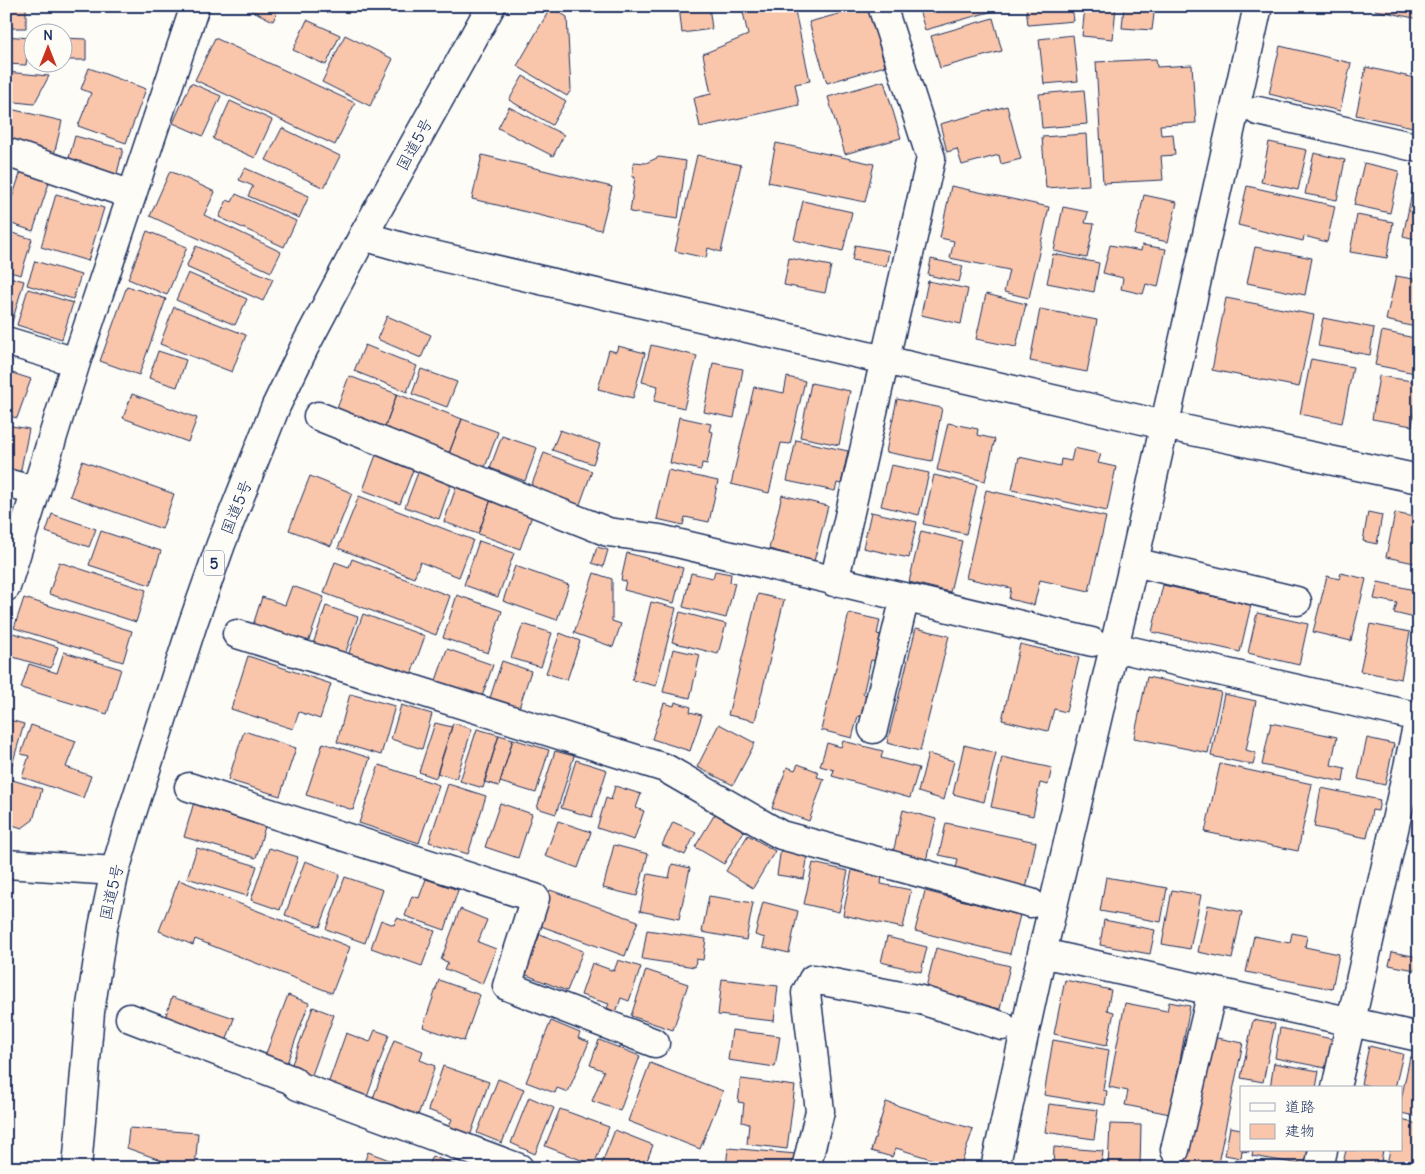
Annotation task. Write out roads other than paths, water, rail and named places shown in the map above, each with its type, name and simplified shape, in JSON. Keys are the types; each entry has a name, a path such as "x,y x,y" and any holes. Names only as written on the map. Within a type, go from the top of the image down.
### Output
{"main road":[{"path":"6,587 76,362 195,6"},
{"name":"国道5号","path":"77,1168 90,1012 103,927 115,871 193,623 221,544 276,406 304,348 363,236 491,6"},
{"path":"834,582 883,361 931,158 882,6"},
{"path":"995,1168 1042,953 1103,644 1134,562 1258,6"},
{"path":"1258,111 1419,148"},
{"path":"6,152 132,195"},
{"path":"363,236 416,251 883,361 1164,425 1419,479"},
{"path":"6,341 76,362"},
{"path":"318,416 608,532 660,539 834,582 1419,718 1336,1086"},
{"path":"6,483 36,492"},
{"path":"1134,562 1297,601"},
{"path":"873,729 905,597"},
{"path":"237,634 665,768 781,834 1031,903"},
{"path":"189,787 536,898 507,986 655,1043"},
{"path":"6,864 115,871"},
{"path":"1042,953 1419,1036"},
{"path":"806,1168 820,1111 806,993 813,979 921,1000 1002,1026"},
{"path":"1174,1150 1212,991"},
{"path":"130,1018 292,1080 298,1086 519,1168"},
{"path":"1319,1168 1323,1152"}]}
